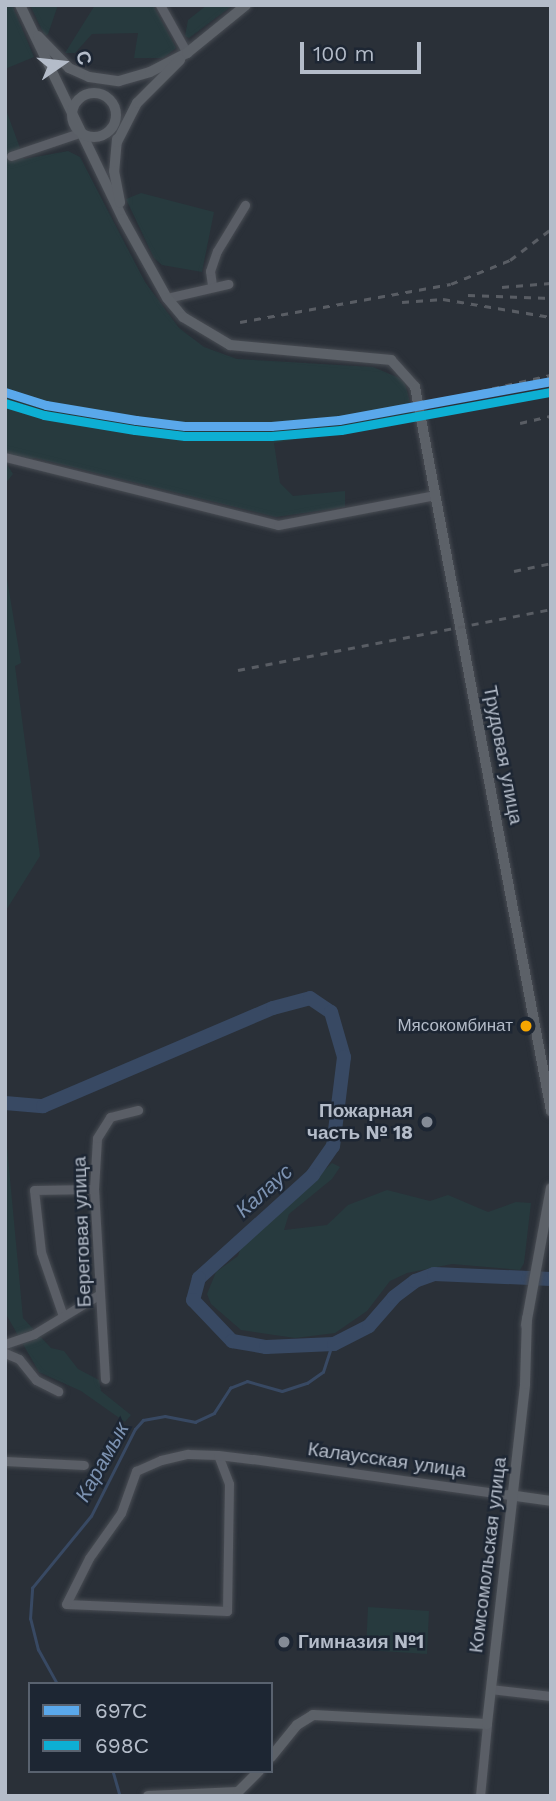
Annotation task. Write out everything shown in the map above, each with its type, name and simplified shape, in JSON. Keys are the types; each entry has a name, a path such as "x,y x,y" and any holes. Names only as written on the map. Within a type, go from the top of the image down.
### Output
{"main road":[{"path":"20,5 30,25 57,60 79,73 96,92 114,104 117,142 114,171 123,219"},
{"path":"117,142 137,103 187,53 246,5"},
{"name":"Трудовая улица","path":"30,25 76,129 123,219 167,298 200,331 230,345 391,360 410,380 418,405 551,1111"},
{"path":"116,119 109,131 97,137 83,134 76,129 76,102 119,81 150,72 187,53"},
{"path":"79,73 119,81"},
{"path":"538,1243 551,1188"},
{"path":"538,1243 551,1215"},
{"name":"Комсомольская улица","path":"487,1724 527,1318 538,1243"},
{"name":"Калаусская улица","path":"511,1494 551,1501"},
{"path":"273,1755 297,1725 313,1716 487,1724"},
{"path":"148,1796 238,1794 257,1773"}],"street":[{"path":"160,5 187,53"},
{"path":"11,156 76,129"},
{"path":"212,285 210,271 217,251 245,205"},
{"path":"167,298 212,285 228,284"},
{"path":"5,457 278,525 435,495"},
{"name":"Береговая улица","path":"105,1379 94,1189 97,1138 110,1117 138,1110"},
{"path":"63,1316 41,1252 34,1190 94,1189"},
{"path":"5,1344 63,1316 100,1294"},
{"path":"5,1353 19,1359 36,1380 58,1391"},
{"name":"Калаусская улица","path":"218,1455 229,1484 227,1611 66,1604 89,1558 121,1513 135,1471 188,1454 218,1455 511,1494"},
{"path":"5,1461 84,1465"},
{"path":"490,1689 551,1696"},
{"name":"Комсомольская улица","path":"480,1796 487,1724"}],"green space":[{"path":"5,5 12,5 34,57 5,69"},
{"path":"30,5 58,5 45,36"},
{"path":"95,5 153,5 176,48 163,58 134,58 138,33 92,34 75,53 65,53"},
{"path":"207,5 233,5 189,38 185,36 188,20"},
{"path":"5,107 24,159 68,151 80,157 145,282 179,328 204,347 237,359 373,367 404,380 415,420 274,443 280,483 293,496 345,491 345,507 276,517 35,458 7,464 13,474 5,484"},
{"path":"141,193 214,212 202,272 162,265 154,258 126,199"},
{"path":"5,567 21,663 15,666 40,856 5,912"},
{"path":"5,1125 23,1318 51,1348 64,1351 78,1369 99,1380 101,1391 131,1415 125,1422 81,1391 39,1372 7,1316"},
{"path":"332,1163 340,1167 332,1179 289,1214 284,1230 327,1225 348,1205 387,1190 430,1201 448,1195 488,1212 516,1202 531,1203 524,1263 520,1270 452,1264 407,1273 390,1281 367,1311 335,1333 295,1338 241,1330 211,1304 207,1294 216,1272 238,1256 241,1247"},
{"path":"368,1607 429,1611 427,1654 366,1650"}],"waterway":[{"name":"Калаус","path":"5,1103 43,1106 273,1008 310,998 331,1012 344,1057 333,1146 313,1175 199,1278 193,1300 232,1341 266,1347 334,1344 369,1326 394,1297 415,1281 434,1274 551,1279"},
{"name":"Карамык","path":"56,1682 38,1650 30,1619 32,1588 91,1516 135,1429 143,1420 165,1416 195,1422 214,1413 230,1388 247,1381 282,1391 307,1383 323,1372 332,1344"},
{"name":"Карамык","path":"114,1773 120,1796"}],"railway":[{"path":"240,322 451,284 510,260 551,229"},
{"path":"502,287 551,283"},
{"path":"468,295 551,298"},
{"path":"402,302 443,299 551,317"},
{"path":"451,398 551,375"},
{"path":"520,423 551,416"},
{"path":"514,571 551,563"},
{"path":"238,670 551,609"}],"transit line":[{"name":"697С","path":"5,392 46,405 136,420 185,426 271,426 339,420 551,381"},
{"name":"698С","path":"5,403 44,415 135,430 185,436 271,436 341,430 551,392"}],"place":[{"name":"Мясокомбинат","path":"526,1026"},
{"name":"Пожарная часть № 18","path":"427,1122"},
{"name":"Гимназия №1","path":"284,1642"}]}
